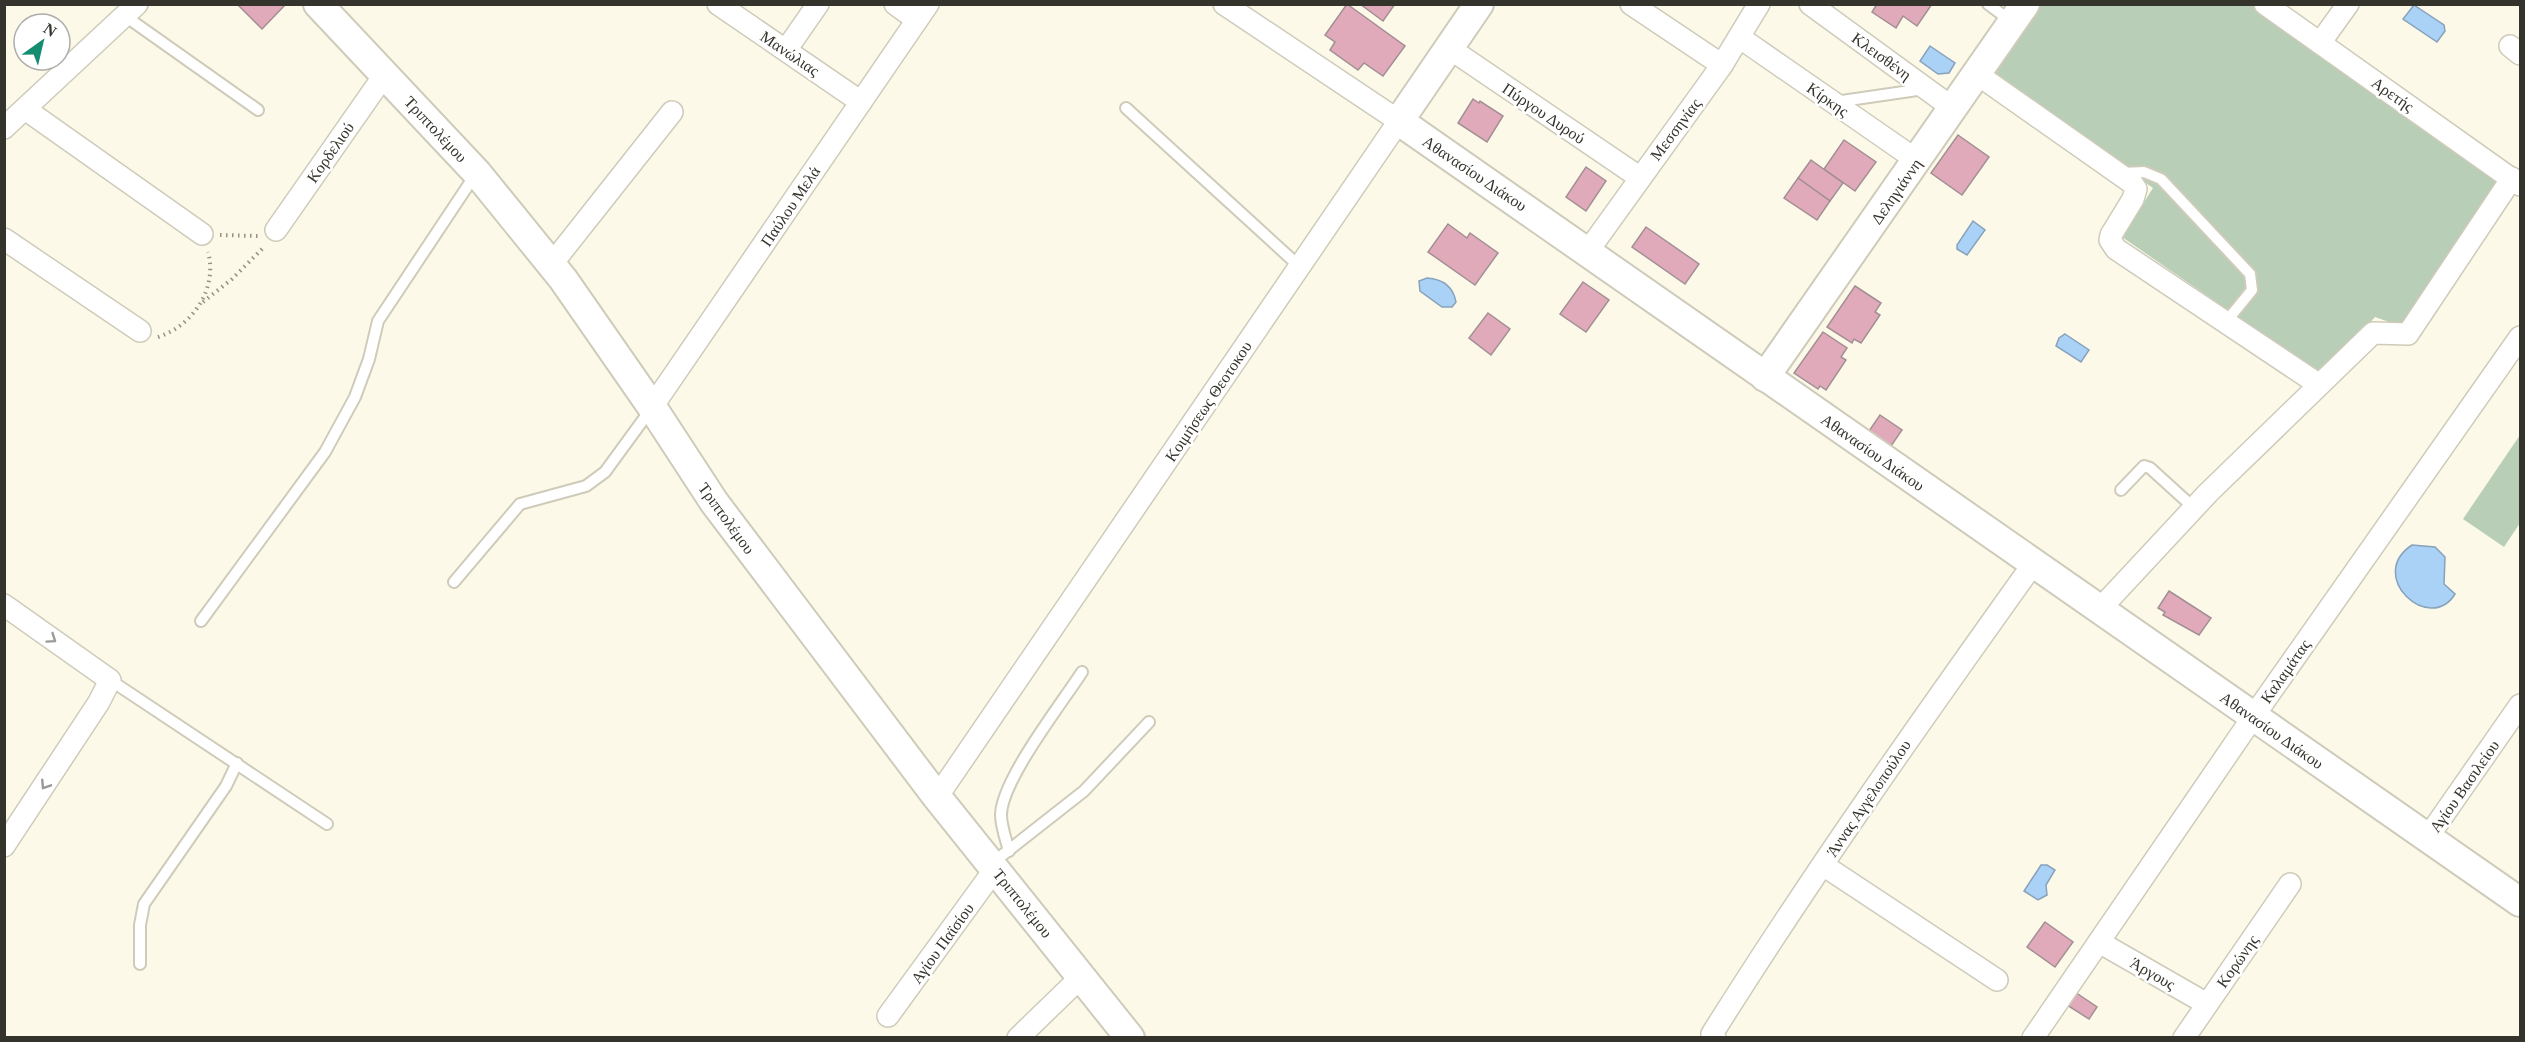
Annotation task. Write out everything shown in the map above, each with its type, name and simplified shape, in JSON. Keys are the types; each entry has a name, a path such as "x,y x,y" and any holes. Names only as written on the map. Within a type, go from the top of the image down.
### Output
{"street":[{"name":"Τριπτολέμου","path":"318,4 477,172 551,265 652,406 714,502 938,797 998,862 1130,1038"},
{"name":"Μανώλιας","path":"718,4 861,102"},
{"path":"786,50 818,4"},
{"path":"895,4 923,12"},
{"name":"Κοιμήσεως Θεοτοκου","path":"938,797 1479,4"},
{"path":"1631,4 1722,65"},
{"name":"Μεσσηνίας","path":"1588,251 1639,177 1722,65 1759,4"},
{"name":"Κλεισθένη","path":"1810,4 1953,109"},
{"name":"Αρετής","path":"2265,4 2516,182"},
{"path":"2320,43 2348,4"},
{"name":"Αθανασίου Διάκου","path":"1231,6 1588,251 2520,902"},
{"path":"4,128 131,10"},
{"name":"Παύλου Μελά","path":"652,406 923,12"},
{"name":"Δεληγιάννη","path":"1765,376 1918,161 2019,13"},
{"name":"Κίρκης","path":"1738,37 1918,161"},
{"name":"Πύργου Δυρού","path":"1449,48 1639,177"},
{"name":"Κορδελιού","path":"276,230 384,74"},
{"path":"1977,74 2119,173 2136,189 2133,199 2113,229 2110,240 2113,245 2318,384"},
{"path":"25,109 202,234"},
{"path":"551,265 672,112"},
{"path":"2099,610 2194,508 2318,384 2373,333 2408,334 2516,182"},
{"path":"4,239 140,332"},
{"name":"Καλαμάτας","path":"2033,1038 2253,717 2520,337"},
{"name":"Άννας Αγγελοπούλου","path":"1715,1038 1712,1034 1823,865 1912,733 2033,564"},
{"path":"4,605 110,680 99,702 4,846"},
{"name":"Αγίου Βασιλείου","path":"2428,837 2520,705"},
{"name":"Αγίου Παϊσίου","path":"888,1016 998,862"},
{"path":"1823,865 1997,980"},
{"name":"Κορώνης","path":"2184,1038 2290,884"},
{"name":"Άργους","path":"2099,942 2207,1004"},
{"path":"1018,1038 1082,976"}],"lane":[{"path":"1988,4 2019,13"},
{"path":"131,10 258,110"},
{"path":"1832,102 1926,88"},
{"path":"1126,108 1299,266"},
{"path":"201,621 325,452 355,396 369,359 378,321 477,172"},
{"path":"2119,173 2144,172 2161,179 2250,274 2252,290 2225,323"},
{"path":"454,582 520,504 586,486 605,472 652,406"},
{"path":"2121,490 2144,466 2150,468 2194,508"},
{"path":"998,862 1004,800 1014,778 1082,672"},
{"path":"110,680 327,824"},
{"path":"998,862 1084,791 1149,722"},
{"path":"140,964 140,925 144,904 226,786 237,763"}],"path":[{"path":"203,302 210,273 210,260 202,234 261,236 276,230"},
{"path":"140,332 158,337 171,333 262,251 276,230"}],"green space":[{"path":"2039,5 2253,5 2509,186 2409,329 2375,317 2322,375 2122,237 2153,188 1992,73"},
{"path":"2520,435 2520,523 2504,547 2463,519"}],"water":[{"path":"2414,5 2444,25 2445,31 2437,42 2403,19"},
{"path":"1930,46 1955,63 1949,73 1938,74 1920,61"},
{"path":"1973,221 1985,230 1967,255 1957,249 1957,245"},
{"path":"1427,278 1446,284 1455,296 1456,302 1452,307 1442,307 1420,291 1419,281"},
{"path":"2065,334 2089,350 2081,362 2056,346 2059,338"},
{"path":"2412,545 2435,547 2445,557 2444,584 2455,594 2444,605 2431,608 2418,605 2406,596 2398,585 2395,572 2399,558"},
{"path":"2041,865 2047,865 2055,870 2046,885 2047,895 2038,900 2024,891"}],"building":[{"path":"237,4 286,4 262,29"},
{"path":"1347,4 1405,46 1383,76 1364,63 1358,70 1330,50 1335,42 1325,35"},
{"path":"1360,4 1395,4 1383,21"},
{"path":"1877,4 1932,4 1917,26 1903,16 1896,28 1872,12"},
{"path":"1473,99 1503,116 1487,142 1458,123"},
{"path":"1958,135 1989,157 1962,195 1931,173"},
{"path":"1844,140 1876,162 1855,191 1824,169"},
{"path":"1811,160 1843,183 1830,201 1798,178"},
{"path":"1586,167 1606,181 1586,211 1566,197"},
{"path":"1798,178 1830,201 1817,220 1784,198"},
{"path":"1448,224 1467,238 1470,233 1498,253 1475,285 1428,252"},
{"path":"1646,227 1699,264 1685,284 1632,247"},
{"path":"1583,282 1609,300 1586,332 1560,314"},
{"path":"1855,286 1881,303 1875,312 1880,315 1861,343 1854,339 1852,343 1827,327"},
{"path":"1488,313 1510,329 1491,355 1469,338"},
{"path":"1823,332 1847,348 1841,357 1846,360 1826,390 1820,386 1818,389 1794,373"},
{"path":"1880,415 1902,430 1891,446 1869,431"},
{"path":"2169,591 2211,618 2199,635 2163,615 2165,612 2158,608"},
{"path":"2045,922 2073,942 2055,967 2027,947"},
{"path":"2075,992 2097,1007 2089,1019 2067,1005"}]}
